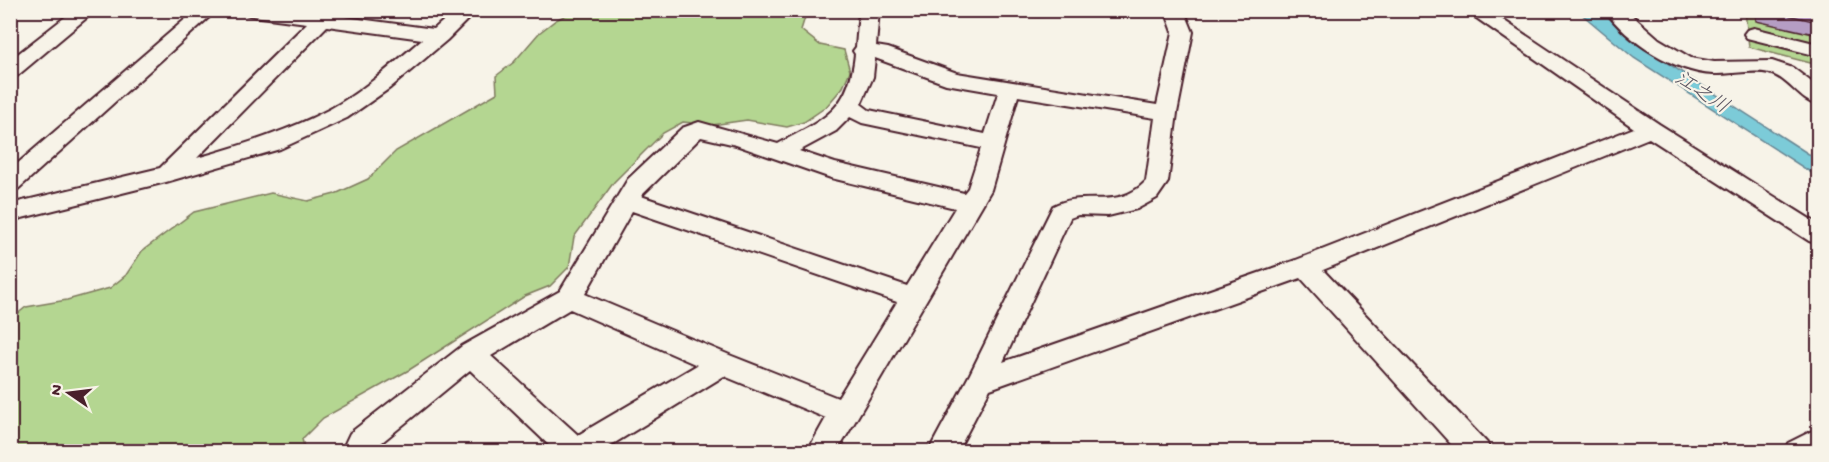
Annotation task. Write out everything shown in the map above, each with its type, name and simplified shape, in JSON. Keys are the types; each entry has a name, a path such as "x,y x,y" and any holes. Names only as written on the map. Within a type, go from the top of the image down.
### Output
{"street":[{"path":"10,71 20,54 87,10"},
{"path":"10,183 208,10"},
{"path":"253,10 328,15 440,36"},
{"path":"10,213 166,174 272,144 339,113 383,83 468,10"},
{"path":"780,152 828,126 849,106 863,77 863,51 869,10"},
{"path":"1032,10 1044,10"},
{"path":"942,452 980,381 1061,212 1068,206 1114,207 1140,198 1153,190 1159,173 1166,113 1183,32 1174,10"},
{"path":"1474,10 1651,129 1818,235"},
{"path":"1614,10 1676,59 1692,66 1777,67 1800,79 1818,98"},
{"path":"166,174 328,15"},
{"path":"1754,34 1818,50"},
{"path":"863,51 880,52 953,79 1166,113"},
{"path":"821,452 979,190 1010,89"},
{"path":"849,106 862,116 994,143"},
{"path":"354,452 360,442 471,354 569,298 636,185 690,133 699,129 741,139 831,170 970,202"},
{"path":"980,381 1305,267 1651,129"},
{"path":"626,200 914,298"},
{"path":"1305,267 1477,452"},
{"path":"569,298 722,364 845,413"},
{"path":"471,354 575,451 722,364"},
{"path":"1798,452 1818,440"}],"green space":[{"path":"576,10 807,11 801,30 820,45 844,50 850,71 843,87 826,107 804,122 787,127 747,120 712,125 683,122 663,133 614,182 574,237 569,267 550,286 525,296 409,370 323,418 302,439 305,451 11,452 11,319 26,307 67,300 110,288 126,275 142,251 194,212 271,193 308,201 335,194 368,179 396,151 497,93 496,76 514,62 539,33 556,20"},
{"path":"1745,11 1818,11 1818,65 1749,47"}],"water":[{"name":"江之川","path":"1578,11 1601,11 1644,48 1818,160 1818,177 1634,58"}],"building":[{"path":"1766,10 1818,10 1818,22"}]}
